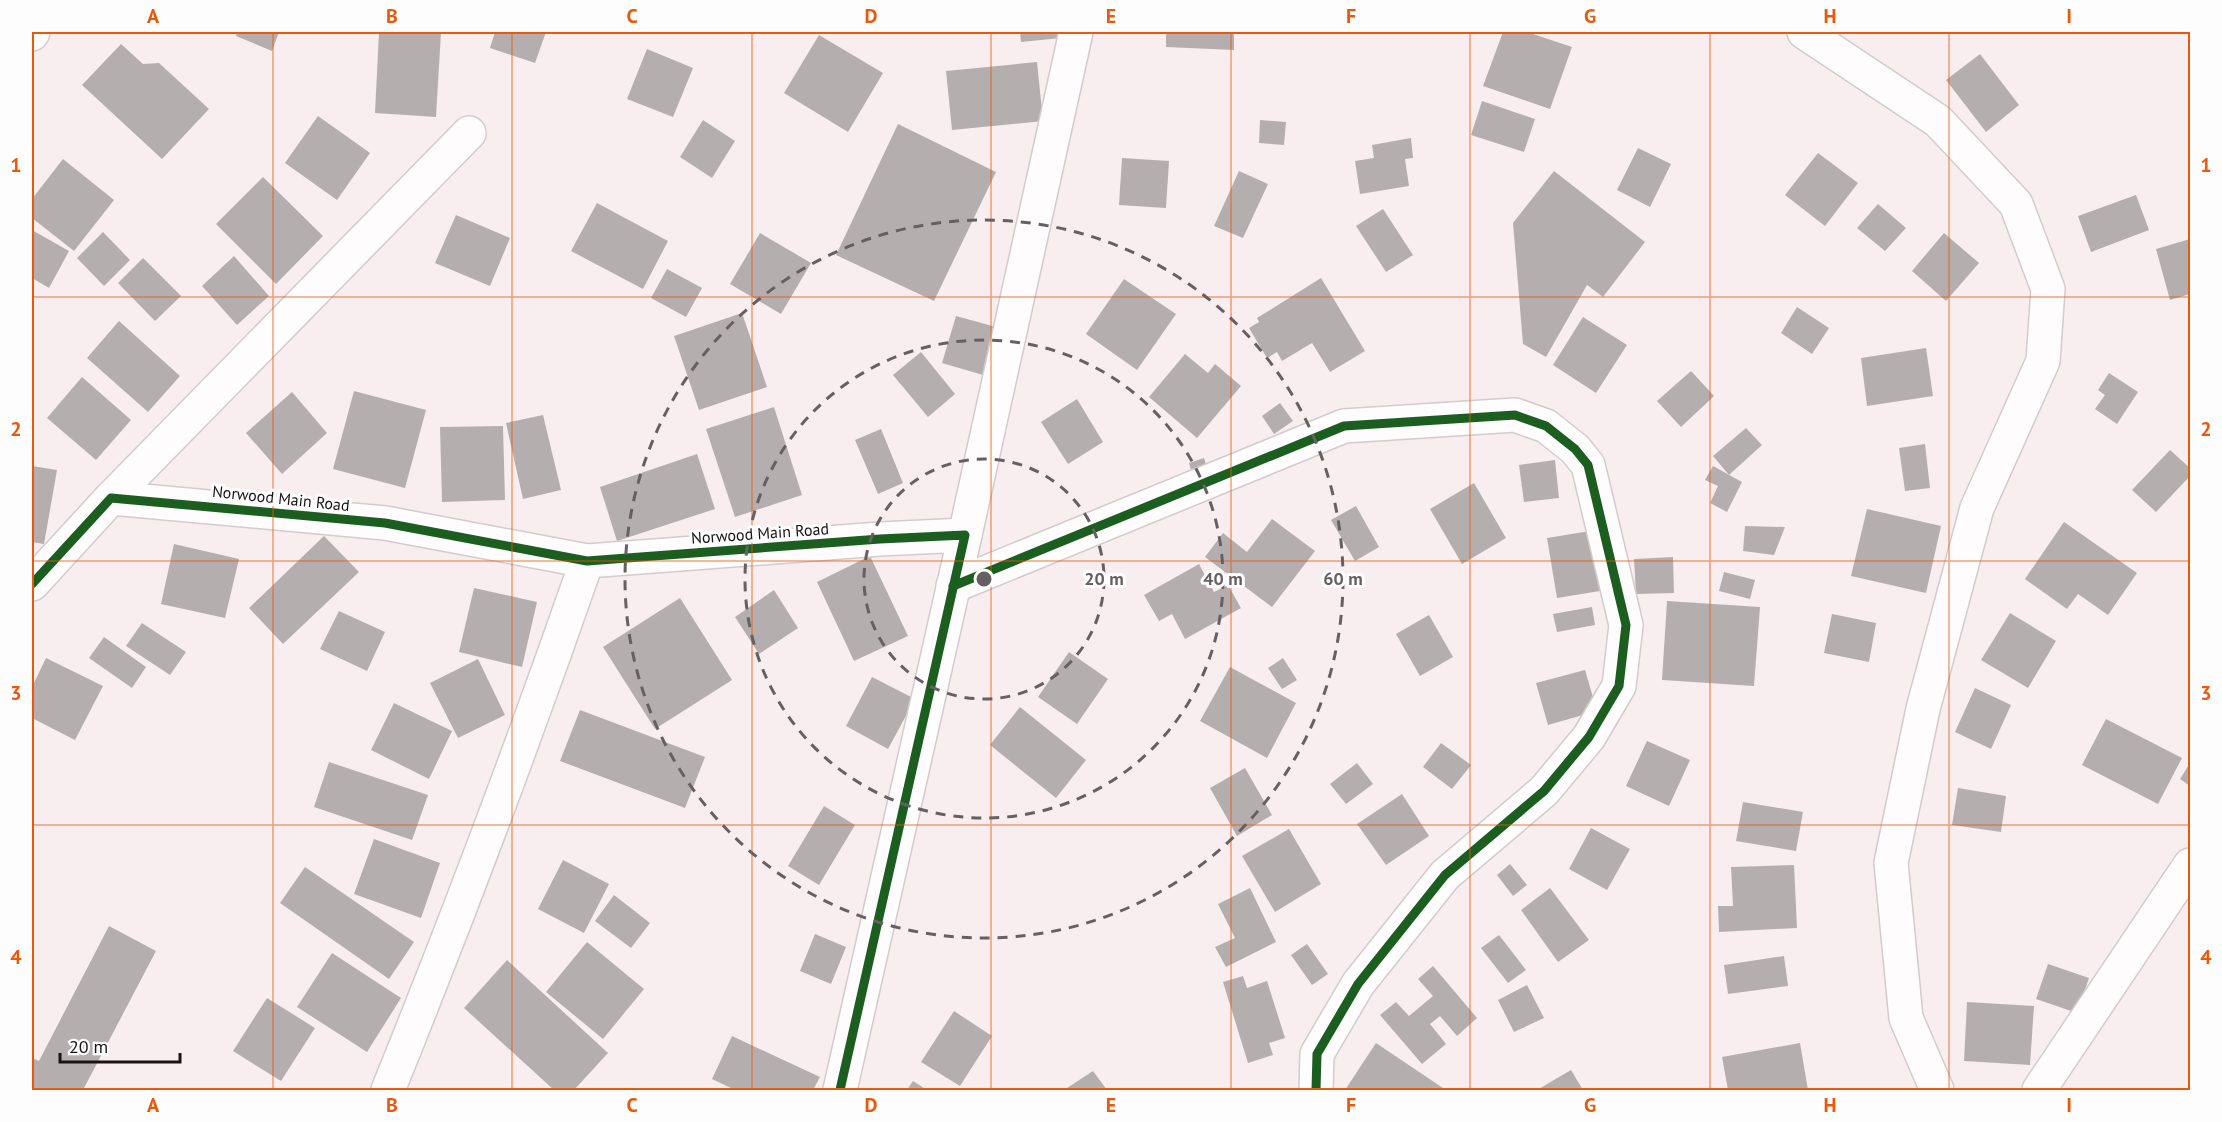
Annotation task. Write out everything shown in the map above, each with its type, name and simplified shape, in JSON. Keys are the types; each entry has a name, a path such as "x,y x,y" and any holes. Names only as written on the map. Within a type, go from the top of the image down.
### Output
{"street":[{"path":"840,1090 1076,32"},
{"path":"1804,32 1938,121 2016,204 2048,289 2043,361 1977,508 1923,709 1891,862 1906,1018 1937,1090"},
{"path":"32,584 111,498 469,133"},
{"path":"953,586 1344,426 1515,415 1546,426 1575,449 1588,465 1626,625 1619,686 1589,737 1544,791 1445,875 1358,984 1317,1054 1316,1090"},
{"name":"Norwood Main Road","path":"111,498 385,524 587,561 880,538 965,535"},
{"path":"388,1090 463,904 587,561"},
{"path":"2039,1090 2190,865"}],"building":[{"path":"237,32 279,32 272,51 236,36"},
{"path":"379,32 441,32 436,117 375,113"},
{"path":"495,32 546,32 535,63 490,48"},
{"path":"1020,32 1070,32 1071,37 1021,42"},
{"path":"1166,32 1234,32 1234,50 1166,47"},
{"path":"1503,32 1527,32 1572,47 1550,109 1483,86"},
{"path":"819,35 883,73 848,132 784,93"},
{"path":"121,44 143,64 159,63 209,109 162,159 82,85"},
{"path":"647,49 693,68 673,117 627,99"},
{"path":"1980,54 2019,105 1986,132 1946,80"},
{"path":"1037,62 1043,121 952,130 946,71"},
{"path":"1482,101 1535,119 1524,152 1471,135"},
{"path":"318,116 370,153 337,200 285,163"},
{"path":"703,120 735,141 712,178 680,157"},
{"path":"1260,120 1286,122 1284,145 1259,143"},
{"path":"898,124 996,172 934,301 836,255"},
{"path":"1411,138 1413,158 1405,159 1409,186 1360,194 1355,161 1374,158 1372,145"},
{"path":"1638,148 1671,164 1650,207 1617,190"},
{"path":"1818,153 1858,183 1825,226 1785,195"},
{"path":"1122,158 1169,161 1166,208 1119,205"},
{"path":"63,159 114,200 74,251 32,218 32,199"},
{"path":"1239,171 1268,184 1243,238 1214,226"},
{"path":"1554,171 1645,242 1603,297 1587,285 1546,357 1523,344 1513,223"},
{"path":"263,177 323,236 276,284 216,224"},
{"path":"2136,195 2149,230 2091,252 2078,216"},
{"path":"597,203 668,241 643,289 571,251"},
{"path":"1878,204 1906,228 1885,251 1857,228"},
{"path":"1383,209 1413,255 1386,272 1356,226"},
{"path":"456,215 510,238 490,286 435,263"},
{"path":"32,230 69,251 49,288 32,278"},
{"path":"103,232 130,260 104,286 77,258"},
{"path":"760,233 811,263 781,314 730,284"},
{"path":"1944,233 1979,263 1946,301 1912,271"},
{"path":"2190,239 2190,294 2170,300 2156,249"},
{"path":"234,256 269,296 237,325 202,286"},
{"path":"143,258 181,296 155,321 118,283"},
{"path":"667,269 702,288 686,317 651,298"},
{"path":"1321,278 1365,351 1330,372 1312,343 1282,361 1277,352 1267,358 1249,328 1259,322 1257,318"},
{"path":"1124,279 1176,314 1137,370 1086,334"},
{"path":"1797,307 1829,328 1812,354 1781,333"},
{"path":"742,313 767,387 699,410 674,336"},
{"path":"956,316 996,327 983,375 942,363"},
{"path":"1583,317 1627,345 1596,393 1553,365"},
{"path":"119,321 180,376 148,412 87,358"},
{"path":"1926,348 1933,396 1867,406 1861,358"},
{"path":"921,352 955,394 928,417 893,375"},
{"path":"1185,354 1208,373 1215,364 1241,386 1197,438 1149,397"},
{"path":"1691,371 1714,396 1681,427 1657,401"},
{"path":"2109,373 2138,392 2117,424 2095,409 2105,395 2098,390"},
{"path":"82,377 131,420 96,460 47,418"},
{"path":"354,391 426,410 405,488 333,469"},
{"path":"292,392 327,433 282,474 246,433"},
{"path":"1077,399 1103,442 1068,464 1041,422"},
{"path":"1280,403 1293,421 1274,434 1262,416"},
{"path":"774,407 802,495 735,517 706,429"},
{"path":"543,415 561,490 523,499 506,423"},
{"path":"503,426 505,500 442,502 440,427"},
{"path":"1746,428 1762,445 1729,475 1713,456"},
{"path":"881,429 903,483 878,494 855,440"},
{"path":"1925,444 1930,488 1905,491 1899,448"},
{"path":"2170,450 2190,468 2190,476 2156,512 2132,490"},
{"path":"697,454 715,509 617,541 600,487"},
{"path":"1204,458 1207,468 1192,473 1189,463"},
{"path":"1555,460 1559,498 1524,502 1519,465"},
{"path":"32,466 57,470 44,544 32,542"},
{"path":"1713,466 1742,482 1727,512 1710,503 1718,486 1705,480"},
{"path":"1474,483 1506,538 1462,564 1430,509"},
{"path":"1356,506 1379,547 1355,561 1331,520"},
{"path":"1867,509 1941,526 1926,593 1851,576"},
{"path":"1272,519 1315,551 1272,607 1205,557 1223,533 1247,552"},
{"path":"2064,522 2137,573 2108,615 2078,594 2067,609 2025,579"},
{"path":"1745,526 1785,527 1774,555 1743,551"},
{"path":"1596,530 1606,590 1557,598 1547,538"},
{"path":"324,536 359,572 283,644 249,608"},
{"path":"174,544 239,559 225,618 161,604"},
{"path":"870,556 908,636 854,661 817,582"},
{"path":"1673,557 1674,593 1636,594 1634,559"},
{"path":"1199,564 1214,592 1228,585 1241,608 1185,639 1172,614 1159,621 1144,595"},
{"path":"1724,572 1755,580 1750,599 1719,591"},
{"path":"474,588 537,602 522,667 459,652"},
{"path":"774,590 798,628 759,654 735,617"},
{"path":"680,598 732,680 655,729 603,647"},
{"path":"1667,601 1760,607 1754,686 1662,680"},
{"path":"1592,607 1595,625 1557,632 1553,614"},
{"path":"339,611 385,632 367,671 320,649"},
{"path":"2010,613 2056,641 2028,688 1981,660"},
{"path":"1832,614 1876,623 1869,662 1824,653"},
{"path":"1429,615 1453,657 1420,676 1396,634"},
{"path":"142,623 186,652 170,675 126,646"},
{"path":"104,637 146,667 132,688 89,658"},
{"path":"1069,652 1108,679 1077,724 1038,697"},
{"path":"46,658 103,686 75,740 32,718 32,687"},
{"path":"1283,658 1297,680 1282,689 1268,668"},
{"path":"478,659 505,715 458,738 430,683"},
{"path":"1230,667 1296,703 1267,758 1200,721"},
{"path":"1585,670 1597,711 1548,725 1536,683"},
{"path":"872,677 915,699 888,749 846,726"},
{"path":"1975,688 2011,705 1991,749 1955,732"},
{"path":"394,703 452,731 429,779 371,750"},
{"path":"1020,707 1086,760 1056,798 990,745"},
{"path":"580,710 705,757 685,808 560,761"},
{"path":"2106,719 2182,758 2158,804 2082,765"},
{"path":"1647,741 1690,760 1669,806 1626,786"},
{"path":"1441,743 1471,765 1452,789 1423,767"},
{"path":"329,762 428,795 412,840 314,807"},
{"path":"1357,763 1373,784 1346,804 1330,784"},
{"path":"2190,763 2190,786 2180,779"},
{"path":"1245,768 1272,815 1237,836 1210,788"},
{"path":"1958,788 2006,796 2001,832 1952,825"},
{"path":"1402,794 1429,836 1386,865 1357,824"},
{"path":"1743,802 1803,812 1796,851 1736,841"},
{"path":"824,806 855,825 819,885 788,866"},
{"path":"1591,828 1630,849 1607,890 1569,869"},
{"path":"1289,829 1321,884 1275,912 1242,856"},
{"path":"374,839 440,863 421,918 354,894"},
{"path":"563,860 609,884 584,933 538,909"},
{"path":"1510,864 1527,885 1513,896 1497,875"},
{"path":"1794,865 1797,928 1719,932 1718,906 1733,906 1731,867"},
{"path":"305,867 414,942 389,979 280,903"},
{"path":"1250,888 1276,942 1226,967 1215,947 1235,938 1218,904"},
{"path":"1550,888 1589,940 1558,962 1521,910"},
{"path":"614,895 650,923 631,948 595,921"},
{"path":"109,926 156,951 83,1090 32,1090 32,1058 39,1061"},
{"path":"815,934 846,947 831,984 800,971"},
{"path":"1499,935 1526,970 1508,983 1481,948"},
{"path":"587,942 644,989 603,1039 546,992"},
{"path":"1307,944 1328,974 1312,985 1291,955"},
{"path":"332,953 401,998 367,1052 297,1007"},
{"path":"1784,956 1788,986 1728,994 1724,965"},
{"path":"507,960 608,1053 574,1090 554,1090 464,1008"},
{"path":"2048,964 2089,978 2077,1013 2036,999"},
{"path":"1433,966 1477,1018 1457,1036 1440,1016 1430,1024 1446,1044 1422,1064 1380,1015 1396,1002 1409,1016 1433,996 1418,979"},
{"path":"1243,976 1247,988 1267,981 1285,1038 1269,1043 1273,1055 1248,1063 1223,982"},
{"path":"1527,985 1544,1018 1514,1032 1498,1000"},
{"path":"267,998 315,1028 281,1081 233,1051"},
{"path":"1967,1002 2034,1006 2030,1065 1964,1061"},
{"path":"954,1011 992,1036 960,1086 921,1062"},
{"path":"732,1036 820,1077 813,1090 735,1090 712,1079"},
{"path":"1376,1043 1443,1088 1442,1090 1345,1090"},
{"path":"1800,1043 1808,1090 1728,1090 1722,1057"},
{"path":"1571,1070 1583,1090 1537,1090"},
{"path":"1093,1071 1107,1090 1064,1090"},
{"path":"913,1081 927,1090 907,1090"}],"cycle path":[{"path":"953,586 1344,426 1515,415 1546,426 1575,449 1588,465 1626,625 1619,686 1589,737 1544,791 1445,875 1358,984 1317,1054 1316,1090"},
{"path":"32,584 111,498 385,523 587,561 880,539 965,535 840,1090"}]}
